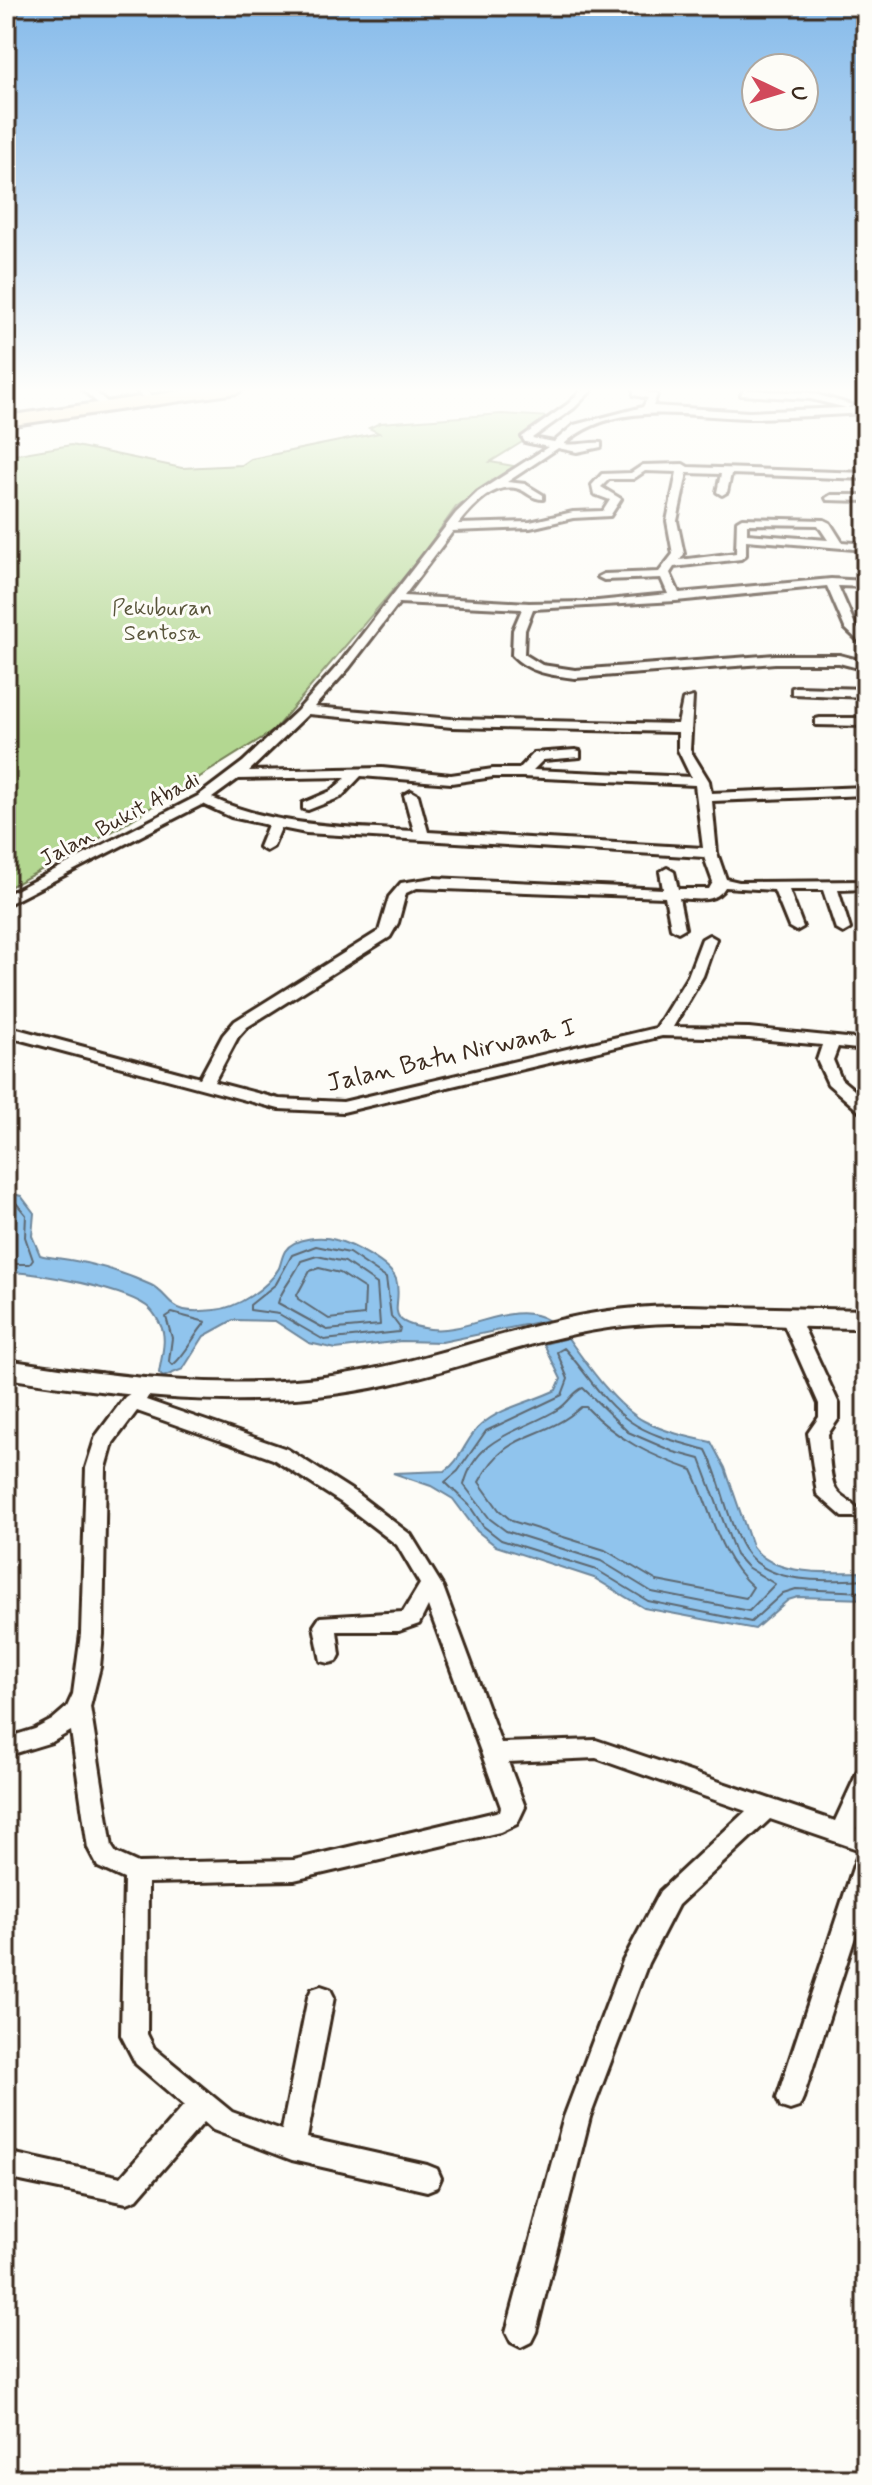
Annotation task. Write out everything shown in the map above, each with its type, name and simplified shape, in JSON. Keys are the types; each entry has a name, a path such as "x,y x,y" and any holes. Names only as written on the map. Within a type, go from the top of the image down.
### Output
{"street":[{"name":"Jalan Bukit Abadi","path":"6,901 203,799 234,775 305,710 345,665 440,544 448,528 474,504"},
{"path":"448,528 530,525 573,515 606,514 613,504"},
{"path":"664,575 679,554 672,521 675,504"},
{"path":"672,564 741,555 742,521 820,522 826,525 839,545"},
{"path":"741,537 866,547"},
{"path":"604,577 664,575"},
{"path":"664,575 676,598"},
{"path":"395,599 529,606 676,598 831,582 866,584"},
{"path":"831,582 851,628 866,644"},
{"path":"529,606 519,630 518,655 526,664 553,672 575,674 789,658 845,659 866,666"},
{"path":"796,691 866,693"},
{"path":"204,1085 231,1035 241,1024 385,934 390,927 394,896 403,887 433,882 709,895 715,892 720,882 710,853 702,781 687,757 684,728 689,700"},
{"path":"305,710 442,722 684,728"},
{"path":"820,722 866,722"},
{"path":"522,773 539,756 575,754"},
{"path":"234,775 382,772 451,779 493,773 522,773 702,781"},
{"path":"308,806 336,794 354,773"},
{"path":"705,797 866,791"},
{"path":"411,795 422,836"},
{"path":"203,799 275,825 710,853"},
{"path":"266,847 275,825"},
{"path":"667,872 678,928"},
{"path":"720,882 739,886 866,885"},
{"path":"829,885 843,929"},
{"path":"780,886 796,927"},
{"path":"662,1031 690,991 703,965 709,939"},
{"name":"Jalan Batu Nirwana I","path":"6,1031 279,1104 343,1107 662,1031 749,1033 866,1045"},
{"path":"832,1040 825,1060 834,1081 866,1108"},
{"path":"138,1396 270,1392 351,1383 392,1375 530,1334 575,1325 673,1314 866,1319"},
{"path":"790,1318 829,1404 829,1418 818,1433 827,1494 850,1512"},
{"path":"6,1369 138,1396 280,1454 349,1498 404,1540 432,1587 513,1807 509,1817 500,1822 294,1870 136,1873 107,1860 100,1848 79,1708 89,1666 96,1468 103,1441 138,1396"},
{"path":"329,1655 325,1626 328,1623 399,1623 411,1618 424,1592 432,1587"},
{"path":"6,1747 38,1739 60,1728 79,1708"},
{"path":"494,1753 596,1749 866,1842"},
{"path":"841,1835 866,1778"},
{"path":"521,2332 577,2117 636,1961 669,1898 764,1809"},
{"path":"790,2098 866,1865"},
{"path":"136,1873 134,2035 145,2056 223,2121 292,2147 427,2178"},
{"path":"292,2147 321,1997"},
{"path":"6,2165 127,2190 203,2103"}],"green space":[{"name":"Pekuburan Sentosa","path":"6,504 460,504 416,563 273,731 117,829 6,889"}],"water":[{"path":"6,1192 21,1196 34,1213 32,1236 40,1255 90,1264 132,1277 156,1288 175,1306 184,1310 215,1310 242,1301 260,1290 274,1275 289,1246 301,1240 323,1238 351,1246 386,1267 396,1279 399,1317 414,1326 445,1329 520,1313 548,1320 442,1342 401,1341 336,1349 309,1343 275,1321 233,1320 204,1336 183,1369 163,1377 159,1373 164,1335 151,1310 140,1302 81,1283 6,1272"},
{"path":"568,1338 602,1384 633,1414 668,1431 711,1442 725,1468 752,1546 762,1556 775,1564 804,1571 866,1572 866,1599 798,1597 788,1600 755,1629 644,1608 594,1578 496,1546 477,1531 453,1499 431,1486 393,1473 445,1471 488,1419 556,1390 561,1379 544,1344"}]}
